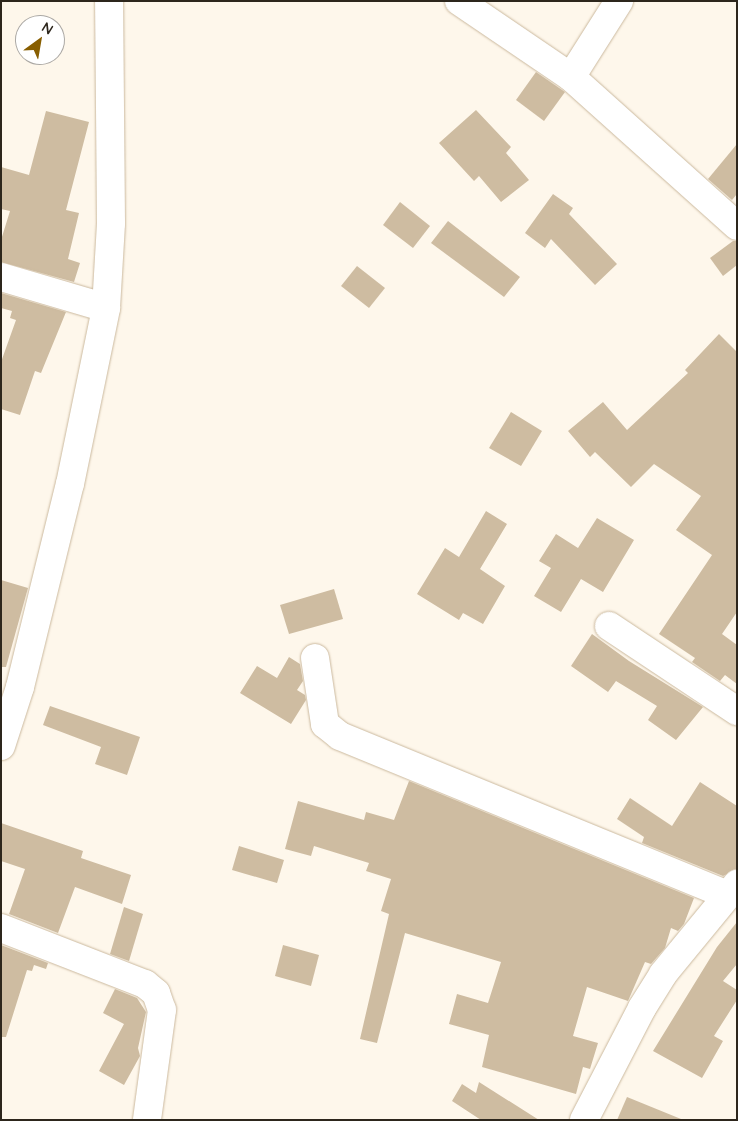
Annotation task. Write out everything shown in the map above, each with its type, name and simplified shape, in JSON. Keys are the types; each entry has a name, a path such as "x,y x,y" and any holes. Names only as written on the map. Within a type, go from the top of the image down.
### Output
{"street":[{"path":"1,746 20,687 70,484 106,308 112,204 109,1"},
{"path":"459,1 570,77 737,226"},
{"path":"570,77 619,1"},
{"path":"1,277 106,308"},
{"path":"609,626 737,712"},
{"path":"315,658 325,724 340,736 732,889 663,974 642,1008 584,1120"},
{"path":"1,928 145,984 156,993 162,1010 147,1120"}],"building":[{"path":"536,72 565,92 544,121 516,100"},
{"path":"476,110 511,147 506,153 529,180 501,202 479,176 474,181 439,143"},
{"path":"46,111 89,122 66,210 79,213 68,259 80,263 74,282 1,262 1,240 10,211 1,209 1,167 29,175"},
{"path":"737,144 737,194 732,200 708,179"},
{"path":"553,194 573,208 569,214 617,264 595,285 551,239 545,248 525,233"},
{"path":"400,202 430,226 413,248 383,225"},
{"path":"448,221 520,277 504,297 431,243"},
{"path":"733,241 737,241 737,265 723,276 710,258"},
{"path":"357,266 385,288 369,308 341,286"},
{"path":"1,293 66,312 41,373 35,371 20,415 1,409 1,362 16,320 10,318 12,311 1,308"},
{"path":"719,334 737,352 737,612 722,634 737,645 737,684 725,675 720,681 692,662 695,658 659,634 712,555 676,530 701,496 654,464 631,487 595,452 590,457 568,431 603,402 627,430 688,373 685,370"},
{"path":"511,412 542,431 521,466 489,448"},
{"path":"486,511 507,524 480,569 505,586 483,624 463,613 459,620 417,594 445,548 459,557"},
{"path":"597,518 634,540 603,592 581,579 561,612 534,596 551,568 539,561 556,534 578,548"},
{"path":"1,580 28,588 6,667 1,667"},
{"path":"334,589 343,619 289,634 280,605"},
{"path":"592,634 629,661 703,707 676,740 648,720 657,706 616,681 608,692 571,666"},
{"path":"289,657 300,664 303,681 297,690 305,695 306,700 291,724 240,693 257,666 277,678"},
{"path":"50,706 140,737 127,775 95,764 101,747 43,725"},
{"path":"409,781 694,898 684,924 678,931 671,928 665,948 651,964 645,962 628,1001 587,987 573,1036 598,1043 590,1069 583,1067 576,1094 482,1067 489,1035 449,1024 457,994 488,1003 501,962 405,933 377,1043 360,1039 389,914 381,911 391,879 366,871 369,863 314,846 311,856 285,849 298,801 364,820 366,812 394,820"},
{"path":"700,782 737,806 737,869 723,876 642,843 644,837 617,819 630,798 672,826"},
{"path":"1,823 83,851 81,858 131,875 122,904 75,887 58,933 9,914 25,869 1,861"},
{"path":"239,846 284,860 277,883 232,870"},
{"path":"124,907 143,914 129,961 110,954"},
{"path":"737,922 737,964 723,981 737,990 737,1000 714,1036 723,1041 702,1078 653,1051 717,947"},
{"path":"1,945 48,963 46,969 34,965 32,971 27,970 6,1037 1,1037"},
{"path":"283,945 319,955 311,986 275,976"},
{"path":"115,989 137,998 146,1012 138,1048 140,1056 124,1085 99,1071 124,1024 103,1013"},
{"path":"479,1082 539,1120 481,1120 452,1101 462,1084 476,1093"},
{"path":"627,1097 681,1119 681,1120 617,1120"}]}
